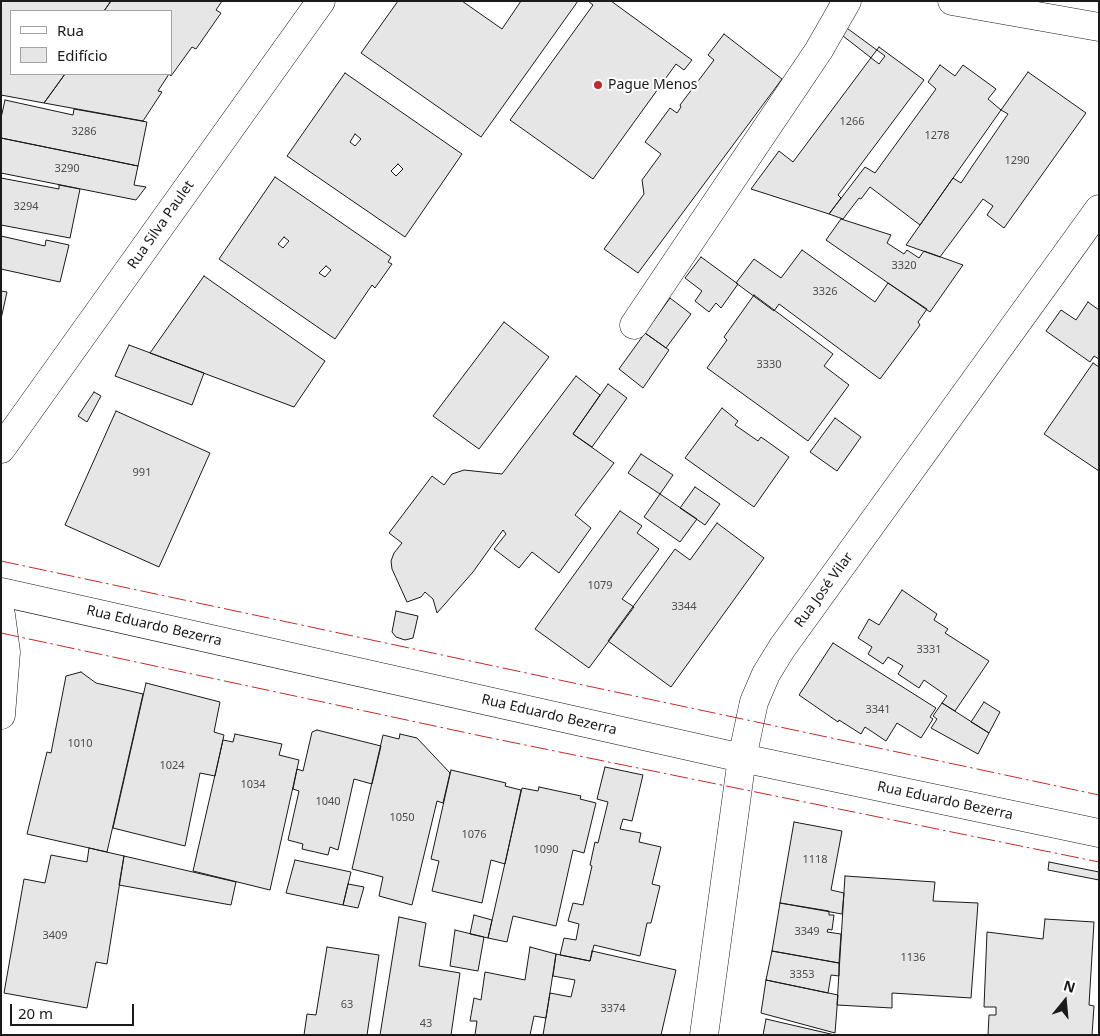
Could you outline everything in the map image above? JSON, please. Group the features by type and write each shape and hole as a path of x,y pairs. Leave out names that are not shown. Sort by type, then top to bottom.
{"street":[{"name":"Rua Silva Paulet","path":"1,449 320,1"},
{"path":"634,325 819,50 847,1"},
{"path":"952,1 1099,27"},
{"name":"Rua José Vilar","path":"704,1035 742,758 754,702 766,674 782,648 1099,209"},
{"name":"Rua Eduardo Bezerra","path":"1,592 742,758 1099,833"},
{"path":"1,615 6,652 1,715"}],"building":[{"path":"1,1 111,1 105,10 10,10 10,75 64,75 44,103 1,95"},
{"path":"111,1 222,1 216,10 221,13 196,49 192,47 172,75 172,10 105,10"},
{"path":"398,1 462,1 502,29 521,1 578,1 481,137 361,53"},
{"name":"Pague Menos","path":"588,1 611,1 692,60 684,70 676,64 593,179 510,120 593,5"},
{"path":"840,23 885,56 879,64 834,29"},
{"path":"724,34 782,79 638,273 604,249 644,194 642,180 661,154 645,142 670,108 677,113 681,107 680,105 714,60 708,55"},
{"path":"879,47 924,80 838,195 841,198 829,214 751,189 779,151 793,162"},
{"path":"940,65 955,76 963,65 996,89 988,99 1001,110 920,225 870,187 843,219 829,214 865,167 875,173 936,89 928,82"},
{"path":"1028,72 1086,113 1004,228 987,215 993,206 983,199 940,257 906,245 953,178 961,183 1008,114 1001,110"},
{"path":"345,73 462,154 405,237 287,156","holes":["355,134 361,139 355,146 350,142","398,164 403,169 396,176 391,171"]},
{"path":"64,75 168,75 158,91 162,92 143,121 44,103"},
{"path":"5,100 73,115 74,109 147,122 138,166 1,138 1,118"},
{"path":"1,138 138,166 134,185 146,187 136,200 1,173"},
{"path":"275,177 391,257 388,262 392,264 375,288 372,285 335,339 219,259","holes":["284,237 289,241 283,248 278,244","326,266 331,270 325,277 319,273"]},
{"path":"1,178 59,189 59,185 80,189 70,238 1,225"},
{"path":"841,219 891,235 887,243 904,254 907,250 919,258 924,251 963,265 930,312 826,240"},
{"path":"1,236 45,246 46,240 69,245 60,282 1,269"},
{"path":"802,250 875,302 888,283 927,309 918,322 920,325 880,379 779,304 774,311 736,283 754,259 781,278"},
{"path":"701,257 738,284 721,308 716,303 709,312 695,301 702,291 685,278"},
{"path":"204,276 325,361 294,407 150,353"},
{"path":"1,291 7,292 1,319"},
{"path":"754,295 833,354 824,366 849,385 808,441 707,368 727,340 724,337"},
{"path":"670,298 691,314 666,348 645,333"},
{"path":"1088,302 1099,310 1099,359 1094,356 1090,362 1046,331 1061,310 1076,320"},
{"path":"504,322 549,357 479,449 433,416"},
{"path":"645,333 669,350 643,388 619,369"},
{"path":"129,345 204,373 192,405 115,376"},
{"path":"1093,363 1099,367 1099,471 1044,434"},
{"path":"576,376 600,395 573,434 614,463 575,515 591,528 559,573 532,552 519,568 494,549 506,534 503,530 473,572 437,613 433,599 425,592 421,597 407,602 392,569 391,561 394,553 402,543 389,533 432,476 444,485 452,474 464,470 502,474"},
{"path":"608,384 627,398 592,447 573,434"},
{"path":"94,392 101,396 87,422 78,416"},
{"path":"722,408 738,421 735,425 758,441 761,437 789,457 754,507 685,458"},
{"path":"116,411 210,453 159,567 65,525"},
{"path":"835,418 861,437 837,471 810,452"},
{"path":"641,454 673,475 660,494 628,473"},
{"path":"695,487 720,504 705,525 680,508"},
{"path":"660,494 697,519 680,542 644,517"},
{"path":"620,511 642,526 637,533 659,549 622,599 634,607 589,668 535,629"},
{"path":"717,523 764,558 671,687 608,641 675,549 690,560"},
{"path":"902,590 937,614 934,620 948,629 945,633 989,661 955,711 942,703 947,696 924,680 919,688 898,674 903,666 888,657 883,664 868,654 872,647 858,638 869,619 879,625"},
{"path":"396,611 418,616 413,638 405,640 396,637 392,632"},
{"path":"833,643 936,708 930,717 933,719 921,738 897,723 886,741 865,727 861,734 839,720 838,722 799,695"},
{"path":"81,672 96,683 143,694 107,852 27,834 47,752 51,753 66,676"},
{"path":"146,683 220,702 214,732 224,735 215,776 200,773 185,846 113,828"},
{"path":"984,702 1000,712 989,733 971,722"},
{"path":"942,703 989,733 978,754 931,728 937,719 933,716"},
{"path":"317,730 381,746 372,784 354,779 338,850 330,847 328,855 302,849 303,844 288,840 299,791 293,789 297,769 303,771 312,732"},
{"path":"235,734 282,744 279,755 299,760 270,890 193,871 223,740 233,742"},
{"path":"400,734 417,738 450,773 443,803 437,801 412,905 379,896 383,877 352,869 383,735 399,739"},
{"path":"605,767 643,775 632,821 623,819 620,829 641,833 639,842 661,847 652,884 660,886 651,923 647,923 640,956 594,945 590,961 560,955 564,938 576,940 579,924 568,921 573,903 583,905 592,866 590,865 595,842 598,843 608,802 597,799"},
{"path":"451,770 506,783 505,786 521,790 505,864 491,860 482,903 432,891 439,861 431,859"},
{"path":"539,787 581,796 580,799 596,803 584,853 573,850 556,926 513,916 507,942 488,938 522,788 538,791"},
{"path":"794,822 842,831 831,890 844,893 842,914 780,903"},
{"path":"89,848 124,856 107,964 96,962 87,1008 4,993 24,879 45,883 51,855 87,862"},
{"path":"124,856 236,882 231,905 119,885"},
{"path":"295,860 351,872 343,905 286,893"},
{"path":"1049,862 1099,872 1099,880 1048,870"},
{"path":"845,876 935,882 933,901 978,903 971,998 892,993 892,1008 837,1005"},
{"path":"348,884 364,887 358,908 343,905"},
{"path":"780,903 829,911 829,915 834,915 832,930 828,929 827,932 841,934 839,963 772,951"},
{"path":"474,915 492,920 488,938 470,934"},
{"path":"399,917 426,923 419,966 460,973 451,1035 380,1035"},
{"path":"1045,919 1094,922 1089,1005 1094,1006 1092,1035 988,1035 989,1015 996,1015 996,1007 984,1007 987,932 1043,939"},
{"path":"455,930 484,937 478,971 450,966"},
{"path":"327,947 379,955 367,1035 304,1035 307,1014 316,1015"},
{"path":"530,947 556,954 546,1018 534,1016 530,1035 475,1035 477,1021 470,1021 474,998 481,1000 485,972 525,980"},
{"path":"592,951 676,970 661,1035 543,1035 550,993 571,997 575,980 553,976 556,954 590,961"},
{"path":"772,951 839,963 839,976 831,975 828,993 766,980"},
{"path":"766,980 838,995 835,1033 761,1013"},
{"path":"766,1019 835,1035 763,1035"}],"power":[{"path":"1,561 1099,795"},
{"path":"1,633 486,737 1099,862"}],"place":[{"name":"Pague Menos","path":"598,85"}]}
